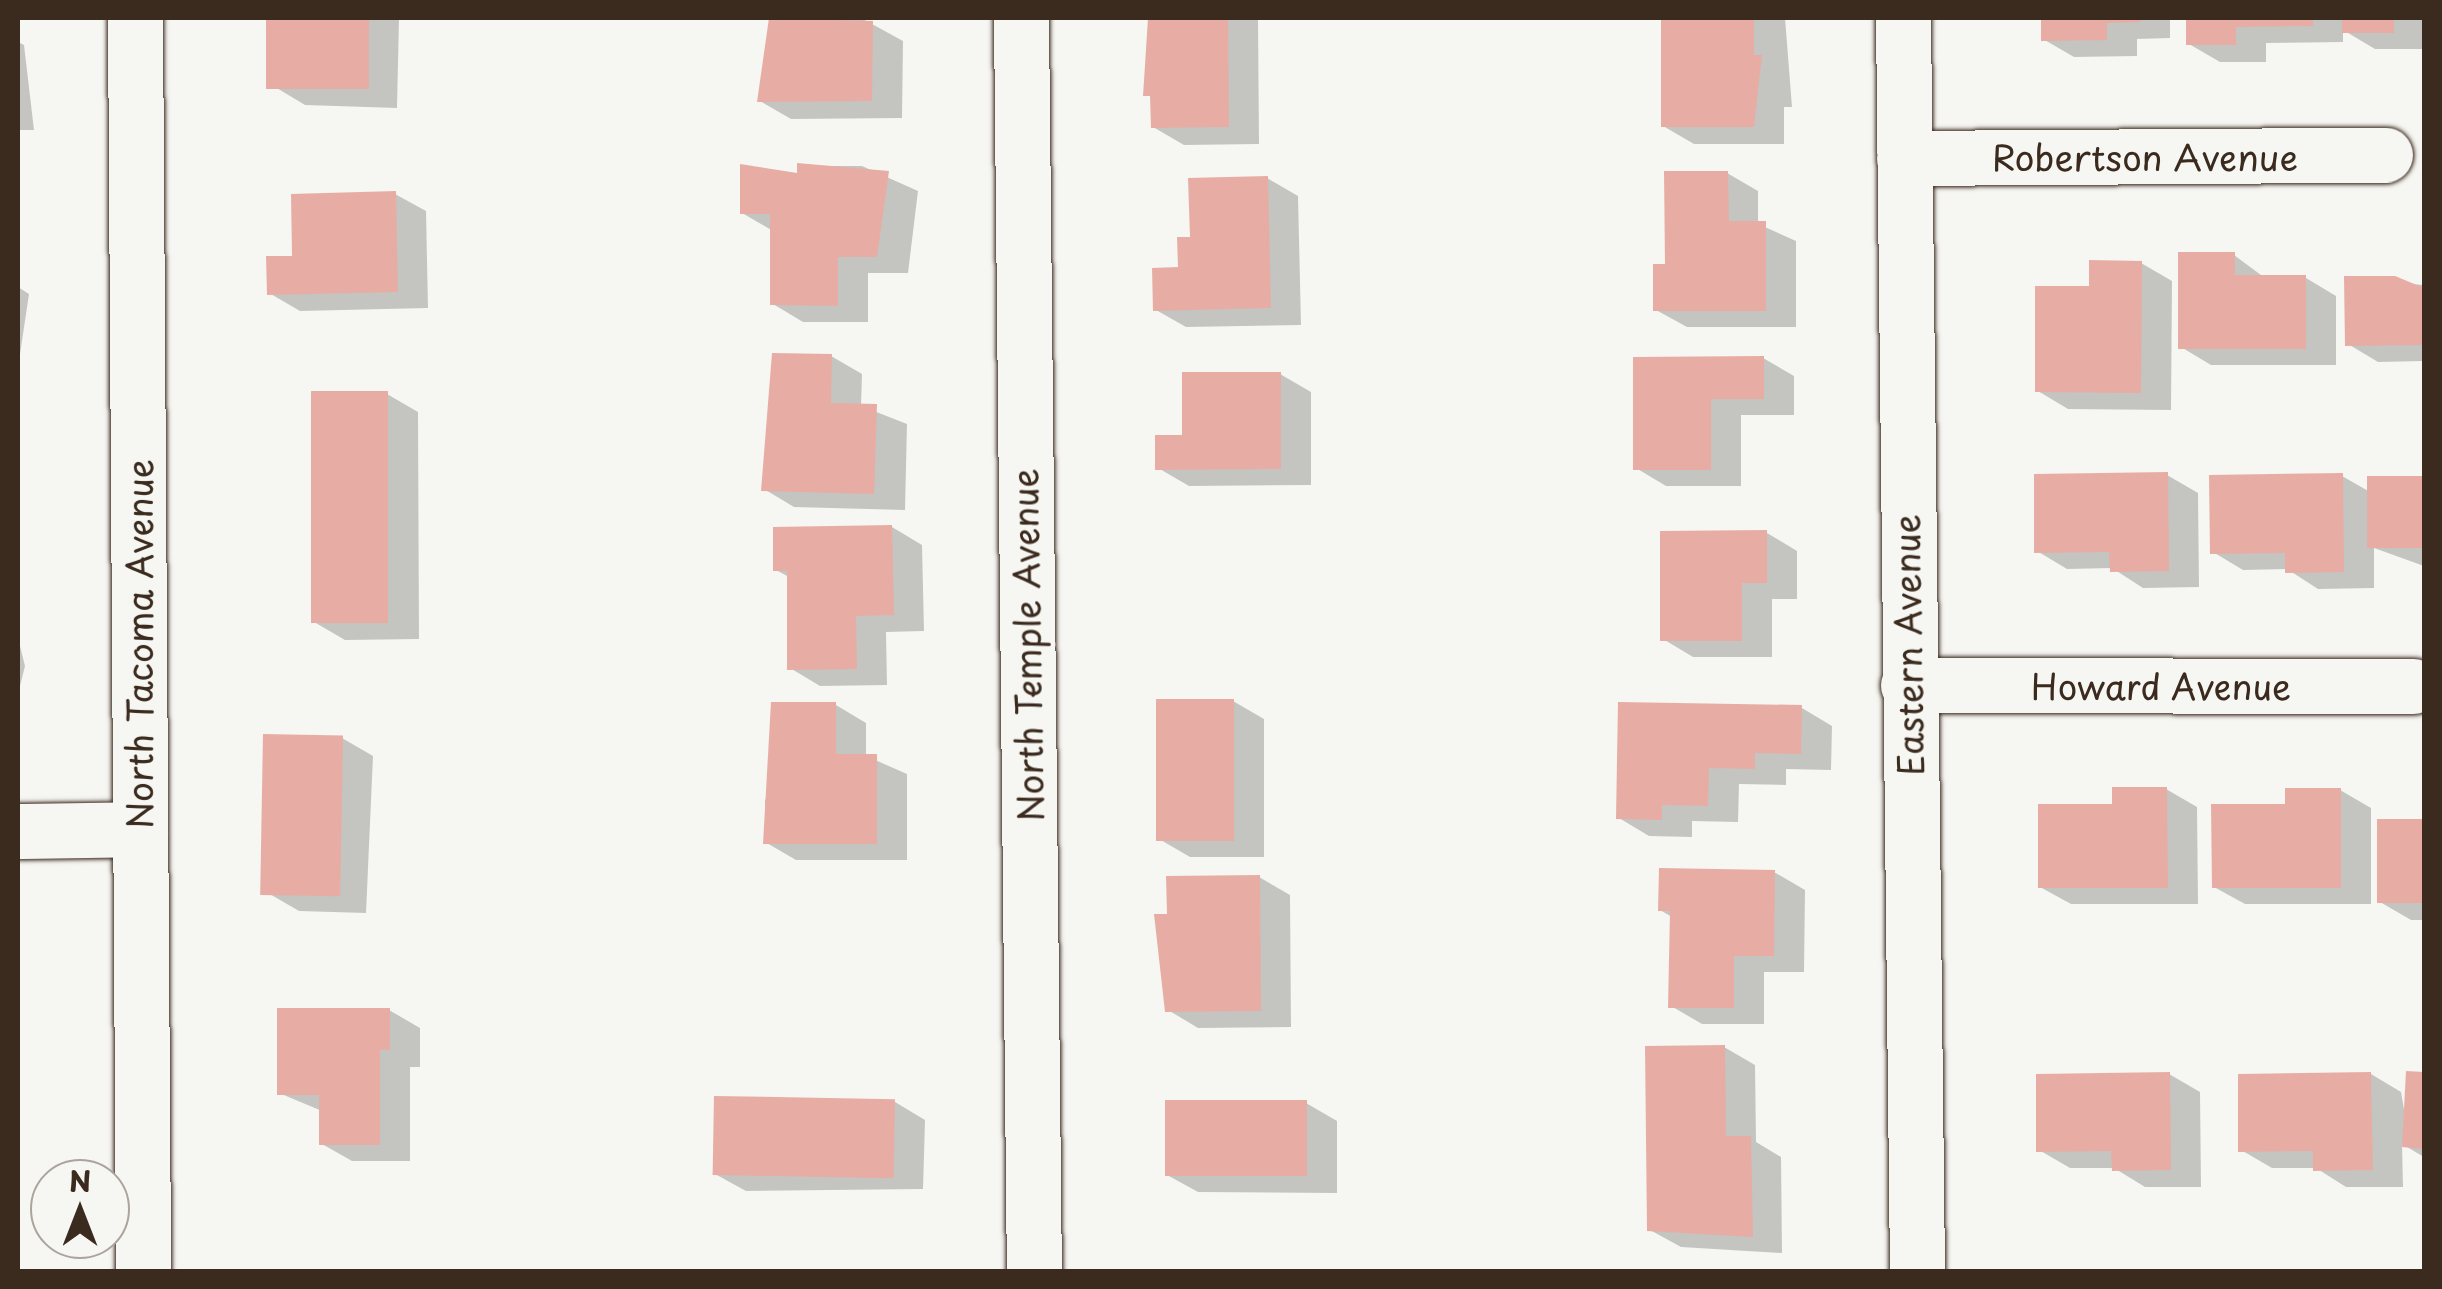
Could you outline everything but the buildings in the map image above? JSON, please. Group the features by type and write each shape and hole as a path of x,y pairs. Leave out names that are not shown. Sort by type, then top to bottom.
{"street":[{"name":"North Tacoma Avenue","path":"135,18 143,1272"},
{"name":"North Temple Avenue","path":"1020,18 1034,1272"},
{"name":"Eastern Avenue","path":"1903,18 1918,1272"},
{"name":"Robertson Avenue","path":"1904,158 2385,154"},
{"name":"Howard Avenue","path":"1908,685 2413,686"},
{"path":"18,831 140,829"}]}
